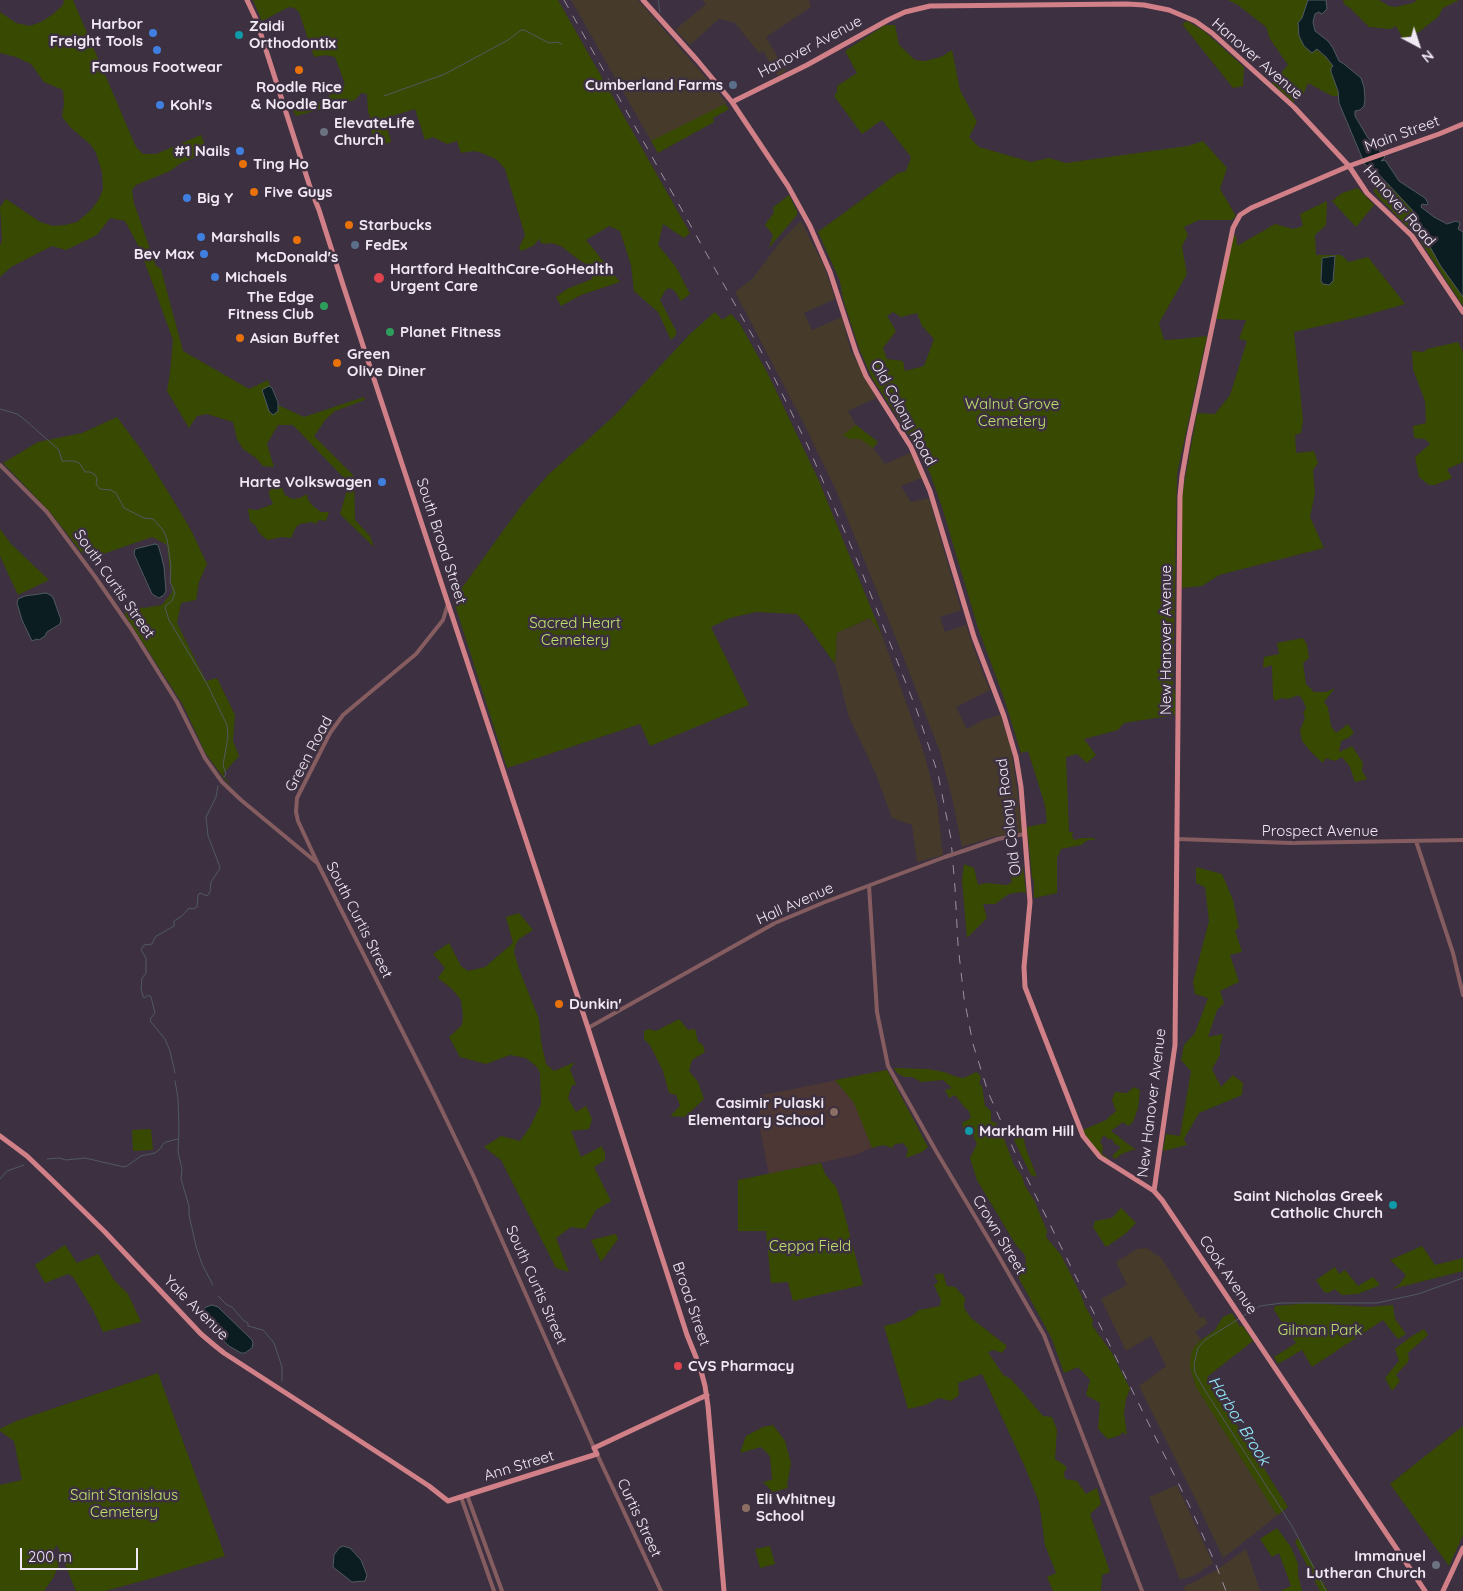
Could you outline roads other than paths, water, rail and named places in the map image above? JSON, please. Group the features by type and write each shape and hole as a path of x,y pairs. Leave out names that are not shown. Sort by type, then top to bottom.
{"main road":[{"name":"South Broad Street","path":"247,0 256,19 608,1092"},
{"name":"Old Colony Road","path":"642,0 697,60 732,102 779,172 810,226 830,272 861,365 873,388 911,447 930,491 976,642 1012,741 1019,774 1030,902 1024,978"},
{"name":"Hanover Avenue","path":"732,102 807,65 888,20 905,12 925,7 1144,5 1169,10 1195,22 1212,33 1294,107 1349,166"},
{"name":"Main Street","path":"1349,166 1463,124"},
{"name":"Hanover Road","path":"1349,166 1367,193 1419,245 1463,312"},
{"name":"New Hanover Avenue","path":"1154,1191 1174,1053 1179,515 1182,476 1189,436 1231,236 1236,221 1240,215 1251,208 1349,166"},
{"name":"Cook Avenue","path":"1024,978 1028,994 1079,1128 1087,1143 1108,1164 1154,1191 1162,1200 1425,1591"},
{"name":"Broad Street","path":"608,1092 687,1335 700,1367 707,1395 724,1591"},
{"name":"Yale Avenue","path":"0,1136 26,1156 53,1181 117,1244 214,1346 394,1463 448,1501"},
{"name":"Ann Street","path":"448,1501 596,1451 707,1395"},
{"path":"1443,1591 1463,1548"}],"street":[{"name":"South Curtis Street","path":"0,465 47,512 96,578 132,630 177,702 205,758 222,782 318,864 473,1175 596,1451"},
{"name":"Green Road","path":"318,864 298,821 296,812 297,798 330,733 343,715 416,654 443,620 448,604"},
{"name":"Hall Avenue","path":"588,1028 775,923 944,857 998,839 1025,834"},
{"name":"Prospect Avenue","path":"1176,839 1291,843 1463,840"},
{"path":"1416,842 1453,953 1463,995"},
{"name":"Crown Street","path":"869,886 877,1012 888,1066 1044,1335 1142,1591"},
{"name":"Curtis Street","path":"596,1451 661,1591"},
{"path":"467,1495 502,1591"},
{"path":"461,1497 494,1591"},
{"path":"480,1552 487,1550"}],"waterway":[{"path":"658,0 660,12"},
{"path":"384,96 445,74 508,40 521,30 549,43 557,42 562,44"},
{"path":"0,409 17,414 24,419 59,450 62,461 75,461 80,464 85,472 94,474 97,478 96,484 100,489 111,490 116,493 124,508 144,518 153,519 163,530 167,539 171,566 170,582 175,593 172,601 165,606 166,611 169,620 206,682 227,725 228,737 223,765 226,774 224,777"},
{"path":"175,1073 165,1039 150,1019 155,1013 151,997 149,995 144,998 141,989 142,978 146,973 146,958 141,950 144,945 152,944 155,937 174,926 174,921 189,908 197,907 198,895 200,893 207,896 210,892 211,882 220,867 208,836 206,817 216,797 218,786"},
{"path":"175,1081 178,1098 178,1152 182,1169 181,1179 189,1206 189,1215 196,1246 202,1264 213,1285"},
{"path":"47,1159 85,1158 124,1167 141,1156 155,1153 166,1142 178,1139"},
{"path":"0,1179 7,1171 24,1165"},
{"name":"Harbor Brook","path":"1243,1316 1260,1306 1282,1303 1377,1303 1418,1294 1463,1278"},
{"path":"218,1296 227,1305 232,1307 248,1323 248,1326 263,1330 274,1343 282,1367 282,1381"},
{"name":"Harbor Brook","path":"1240,1318 1205,1340 1198,1348 1194,1364 1195,1373 1292,1526 1326,1591"}],"railway":[{"path":"564,0 760,349 807,444 857,560 917,711 938,774 951,839 958,945 964,998 973,1044 988,1092 1020,1164 1192,1511 1226,1591"}],"place":[{"name":"Harbor Freight Tools","path":"153,33"},
{"name":"Zaidi Orthodontix","path":"239,35"},
{"name":"Famous Footwear","path":"157,50"},
{"name":"Roodle Rice & Noodle Bar","path":"299,70"},
{"name":"Cumberland Farms","path":"733,85"},
{"name":"Kohl's","path":"160,105"},
{"name":"ElevateLife Church","path":"324,132"},
{"name":"#1 Nails","path":"240,151"},
{"name":"Ting Ho","path":"243,164"},
{"name":"Five Guys","path":"254,192"},
{"name":"Big Y","path":"187,198"},
{"name":"Starbucks","path":"349,225"},
{"name":"Marshalls","path":"201,237"},
{"name":"McDonald's","path":"297,240"},
{"name":"FedEx","path":"355,245"},
{"name":"Bev Max","path":"204,254"},
{"name":"Michaels","path":"215,277"},
{"name":"Hartford HealthCare-GoHealth Urgent Care","path":"379,278"},
{"name":"The Edge Fitness Club","path":"324,306"},
{"name":"Planet Fitness","path":"390,332"},
{"name":"Asian Buffet","path":"240,338"},
{"name":"Green Olive Diner","path":"337,363"},
{"name":"Harte Volkswagen","path":"382,482"},
{"name":"Dunkin'","path":"559,1004"},
{"name":"Casimir Pulaski Elementary School","path":"834,1112"},
{"name":"Markham Hill","path":"969,1131"},
{"name":"Saint Nicholas Greek Catholic Church","path":"1393,1205"},
{"name":"CVS Pharmacy","path":"678,1366"},
{"name":"Eli Whitney School","path":"746,1508"},
{"name":"Immanuel Lutheran Church","path":"1436,1565"}],"park label":[{"name":"Walnut Grove Cemetery","path":"1012,412"},
{"name":"Sacred Heart Cemetery","path":"575,632"},
{"name":"Ceppa Field","path":"810,1246"},
{"name":"Gilman Park","path":"1320,1330"},
{"name":"Saint Stanislaus Cemetery","path":"124,1504"}]}
